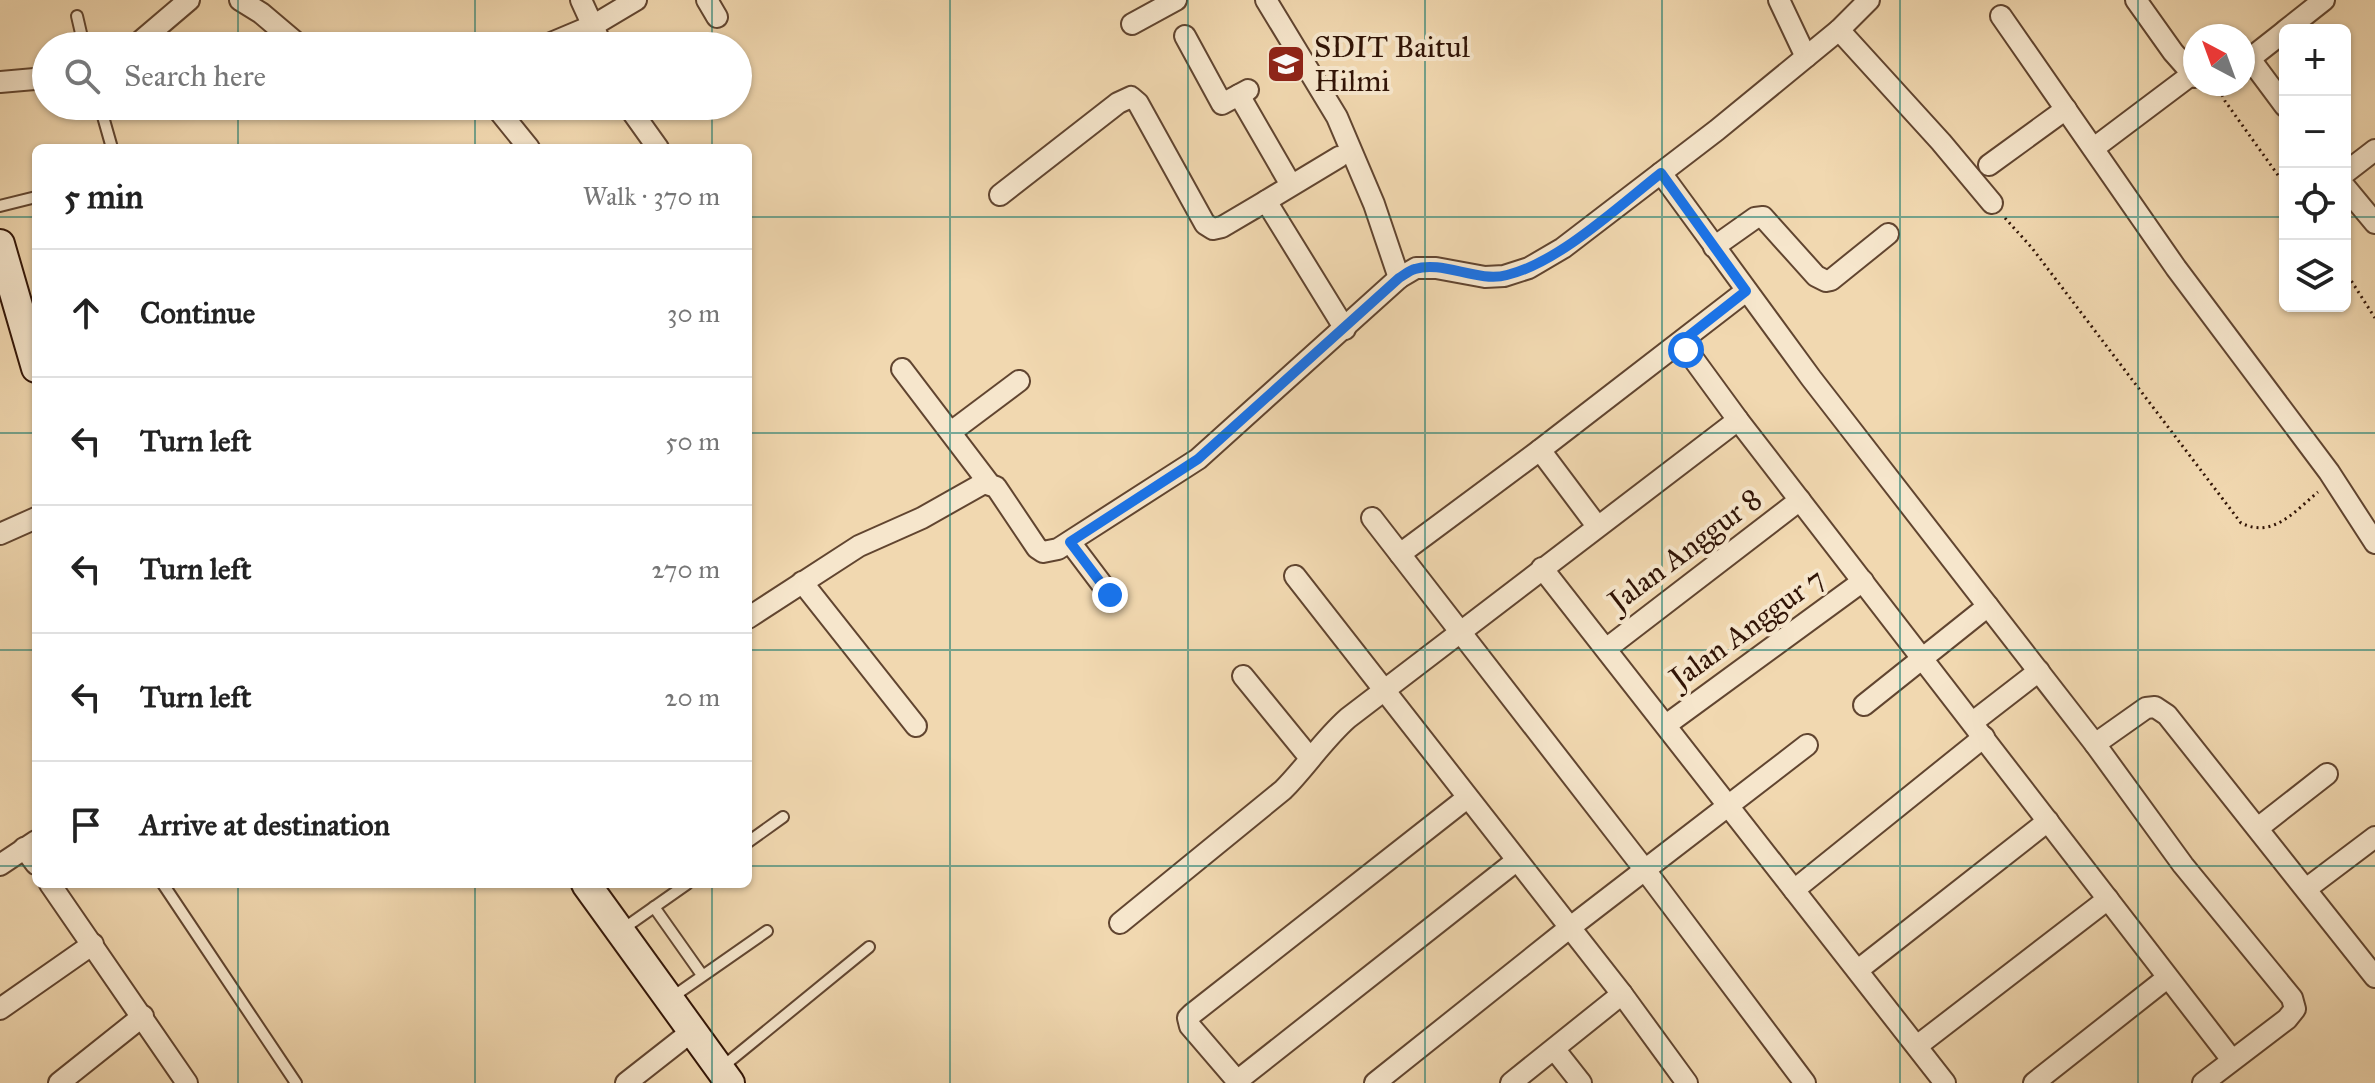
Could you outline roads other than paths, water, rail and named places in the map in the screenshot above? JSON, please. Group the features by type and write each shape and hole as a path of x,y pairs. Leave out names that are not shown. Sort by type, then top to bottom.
{"main road":[{"path":"0,248 32,355"},
{"path":"589,888 725,1076"}],"street":[{"path":"151,32 189,0"},
{"path":"240,0 284,32"},
{"path":"581,0 597,32"},
{"path":"578,32 636,0"},
{"path":"1132,24 1176,0"},
{"path":"1266,0 1337,117 1374,204 1399,278"},
{"path":"1779,0 1806,57"},
{"path":"902,369 988,482 996,487 1037,548 1050,552 1198,459 1399,278 1416,268 1436,268 1485,277 1504,276 1529,268 1563,248 1806,57 1869,0"},
{"path":"2136,0 2183,63"},
{"path":"2294,24 2324,0"},
{"path":"2001,16 2176,268 2333,479 2375,543"},
{"path":"1839,30 1992,203"},
{"path":"1185,36 1222,104 1244,92 1291,185"},
{"path":"2255,55 2279,36"},
{"path":"2255,70 2279,99"},
{"path":"0,82 32,79"},
{"path":"2094,148 2183,83"},
{"path":"1000,195 1118,103 1131,97 1138,103 1205,224 1213,229 1222,227 1339,157"},
{"path":"1989,165 2066,109"},
{"path":"506,120 526,144"},
{"path":"638,120 655,144"},
{"path":"2351,168 2375,150"},
{"path":"1661,173 1746,291 2095,744 2183,865 2292,998 2295,1009 2287,1019 2203,1083"},
{"path":"2351,194 2375,223"},
{"path":"1266,201 1345,329"},
{"path":"1714,247 1755,218 1763,217 1816,276 1826,281 1888,234"},
{"path":"1400,554 1746,291"},
{"path":"1681,342 2232,1060"},
{"path":"951,432 1019,381"},
{"path":"1120,923 1283,790 1334,730 1738,420"},
{"path":"1540,450 1597,526"},
{"path":"752,615 859,546 922,518 988,482"},
{"name":"Jalan Anggur 8","path":"1606,649 1800,500"},
{"path":"1372,518 1645,870 1805,1083"},
{"path":"0,534 32,520"},
{"path":"1070,542 1110,595"},
{"path":"1542,568 1945,1083"},
{"path":"1295,576 1568,929 1622,994 1687,1083"},
{"name":"Jalan Anggur 7","path":"1666,725 1863,581"},
{"path":"802,582 916,726"},
{"path":"1864,705 1988,606"},
{"path":"1794,890 1978,730 2039,671"},
{"path":"1243,676 1310,758"},
{"path":"2095,744 2146,708 2155,707 2167,715 2371,965"},
{"path":"1375,1083 1807,745"},
{"path":"2258,828 2327,774"},
{"path":"1467,798 1188,1018 1190,1026 1238,1082 1516,861"},
{"path":"1858,970 2048,821"},
{"path":"2306,889 2375,837"},
{"path":"0,865 32,851"},
{"path":"53,888 187,1083"},
{"path":"1917,1046 2108,899"},
{"path":"0,1009 93,944"},
{"path":"2034,1083 2167,978"},
{"path":"1511,1083 1622,994"},
{"path":"59,1083 143,1016"},
{"path":"626,1083 691,1032"},
{"path":"1555,1050 1581,1083"}],"lane":[{"path":"77,16 81,32"},
{"path":"104,120 111,144"},
{"path":"0,206 32,198"},
{"path":"752,839 783,817"},
{"path":"166,888 296,1083"},
{"path":"620,931 681,888"},
{"path":"654,907 702,975"},
{"path":"668,1000 767,931"},
{"path":"725,1076 869,947"}],"place":[{"name":"SDIT Baitul Hilmi","path":"1286,64"}]}
